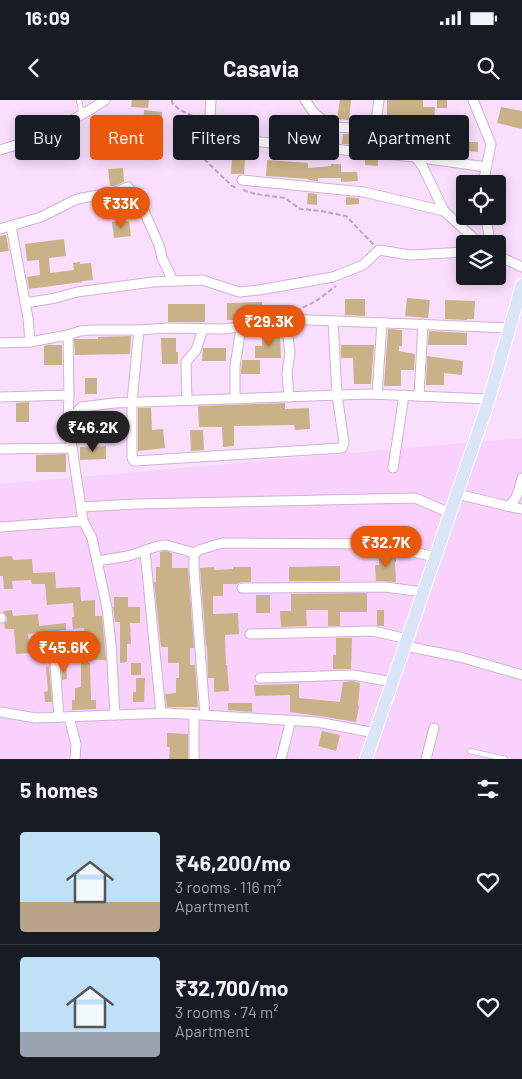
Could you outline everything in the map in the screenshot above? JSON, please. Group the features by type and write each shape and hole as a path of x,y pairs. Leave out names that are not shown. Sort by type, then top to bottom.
{"main road":[{"path":"366,759 489,399 522,285"}],"street":[{"path":"0,150 45,136 105,100"},
{"path":"212,100 209,130 212,137 349,150"},
{"path":"305,100 314,113 332,127 349,128"},
{"path":"377,115 379,100"},
{"path":"473,100 491,144 485,175"},
{"path":"417,160 423,167 444,211 470,235"},
{"path":"436,160 486,167"},
{"path":"242,180 364,192 444,211"},
{"path":"0,229 41,217 78,199 116,192 128,187 144,211 173,282"},
{"path":"12,226 30,342"},
{"path":"25,302 56,298 78,292 153,282 202,280 239,292 259,290 333,277 363,265 379,250 410,255 456,252"},
{"path":"506,260 522,267"},
{"path":"286,319 290,354 287,373 289,397"},
{"path":"0,343 30,342 80,331 241,328 286,319 510,328"},
{"path":"139,330 132,402 132,458 134,461 139,462 342,448 344,443 338,395 333,321"},
{"path":"377,394 382,323"},
{"path":"419,396 423,324"},
{"path":"235,399 235,366 241,328"},
{"path":"187,400 186,362 196,350 203,329"},
{"path":"68,334 68,421 80,507 83,521 92,538 107,608 115,715"},
{"path":"68,421 82,407 132,402 377,394 489,399"},
{"path":"0,397 69,395"},
{"path":"393,468 404,395"},
{"path":"0,449 72,448"},
{"path":"507,506 512,505 522,478"},
{"path":"457,494 522,509"},
{"path":"80,507 415,498 450,513"},
{"path":"0,527 83,521"},
{"path":"205,715 194,570 194,554 199,550 222,543 379,544 435,557"},
{"path":"97,561 128,556 166,545 195,553"},
{"path":"145,550 160,713"},
{"path":"242,588 385,587 423,592"},
{"path":"250,634 373,631 522,675"},
{"path":"55,665 59,717"},
{"path":"260,678 353,675 393,682"},
{"path":"0,712 36,718 160,713 194,714 317,722 376,733"},
{"path":"194,714 194,759"},
{"path":"69,717 76,744 75,759"},
{"path":"281,759 291,720"},
{"path":"426,759 434,728"}],"lane":[{"path":"79,100 82,115"},
{"path":"470,751 506,759"}],"path":[{"path":"286,319 297,310 316,301 337,285 333,277"}],"shaded area":[{"path":"522,438 522,759 0,759 0,484"}],"building":[{"path":"132,100 149,100 148,108 131,107"},
{"path":"340,100 351,100 349,120 339,119 338,115"},
{"path":"387,100 423,100 423,107 435,107 435,115 387,115"},
{"path":"437,100 447,100 447,108 437,108"},
{"path":"501,107 522,111 522,129 497,123"},
{"path":"144,110 162,112 162,115 144,115"},
{"path":"343,134 349,134 349,144 342,144"},
{"path":"469,142 478,142 478,152 469,151"},
{"path":"232,160 245,160 244,174 231,174"},
{"path":"267,160 308,163 308,168 341,164 341,172 357,172 358,181 341,182 341,178 318,178 318,181 266,176"},
{"path":"365,160 378,160 378,166 365,165"},
{"path":"123,168 124,182 110,186 108,169"},
{"path":"308,193 317,194 317,205 307,204"},
{"path":"346,197 359,198 359,204 346,205"},
{"path":"129,221 131,236 114,238 112,222"},
{"path":"6,235 9,251 0,252 0,236"},
{"path":"64,239 66,256 49,258 50,273 74,270 73,263 91,263 93,280 29,289 27,277 40,275 39,260 27,261 25,244"},
{"path":"407,298 430,300 428,318 405,316"},
{"path":"345,299 365,299 365,316 345,315"},
{"path":"445,300 475,301 474,319 445,319"},
{"path":"262,302 262,315 240,315 240,320 227,320 227,303"},
{"path":"168,304 205,304 205,322 168,322"},
{"path":"388,329 402,330 402,346 399,346 399,351 415,354 414,370 401,370 401,386 384,386"},
{"path":"429,331 467,333 467,345 428,345"},
{"path":"262,333 280,333 281,358 255,358 255,346 262,346"},
{"path":"131,336 130,354 75,355 74,339"},
{"path":"161,338 176,338 178,364 162,364"},
{"path":"62,345 62,365 44,365 44,346"},
{"path":"341,345 374,345 371,384 354,384 353,358 341,358"},
{"path":"203,348 226,348 226,361 202,361"},
{"path":"427,356 463,361 462,375 444,373 444,385 426,385"},
{"path":"242,360 260,360 260,374 241,374"},
{"path":"85,378 97,378 97,394 85,394"},
{"path":"29,402 29,422 16,422 16,403"},
{"path":"285,403 285,409 309,408 310,429 295,430 294,425 234,426 234,446 223,447 222,427 199,427 198,406"},
{"path":"138,408 151,408 152,430 163,429 165,448 138,451"},
{"path":"190,430 203,430 204,450 191,451"},
{"path":"106,446 106,459 80,460 80,447"},
{"path":"66,454 66,472 36,472 36,455"},
{"path":"379,551 396,554 396,582 376,581 375,565 379,565"},
{"path":"160,552 172,553 172,568 188,568 194,648 190,648 190,665 195,665 198,707 167,707 165,694 176,693 179,663 168,663 168,647 161,647 154,582 156,582 156,567 160,567"},
{"path":"12,556 13,560 32,559 33,573 55,572 56,588 80,587 81,601 95,600 95,616 102,616 106,660 91,660 91,641 85,642 84,628 73,629 73,603 47,605 45,584 32,584 31,580 12,581 13,589 4,589 3,576 0,576 0,557"},
{"path":"340,566 340,581 289,581 289,567"},
{"path":"214,567 214,570 251,567 251,582 223,584 223,596 213,596 213,614 238,613 239,634 225,635 229,691 214,692 214,678 208,678 200,568"},
{"path":"367,593 367,612 340,612 340,626 328,626 328,610 306,610 307,626 281,627 280,611 291,611 291,594"},
{"path":"256,595 270,595 270,613 256,613"},
{"path":"114,597 128,597 128,607 140,607 140,623 130,623 131,644 127,644 127,662 120,663 120,622 115,622"},
{"path":"12,610 13,616 38,614 39,626 66,623 66,630 28,634 30,653 16,654 14,629 5,629 4,623 7,621 7,618 3,611"},
{"path":"377,610 384,610 384,626 377,626"},
{"path":"336,638 352,638 351,669 333,669 333,655 336,655"},
{"path":"81,663 90,663 91,700 96,700 96,709 72,710 72,700 75,700 75,688 81,687"},
{"path":"131,663 141,663 141,675 131,675"},
{"path":"49,666 52,702 45,702 44,692 48,691 46,667"},
{"path":"66,666 67,679 62,680 61,667"},
{"path":"136,678 145,678 144,702 133,702 133,692 136,692"},
{"path":"353,681 360,683 356,722 290,712 290,695 255,696 254,685 299,684 299,698 340,702 343,682"},
{"path":"228,703 252,703 252,712 228,710"},
{"path":"322,731 340,735 336,751 318,746"},
{"path":"167,733 188,734 188,759 169,759 170,747 167,747"}]}
